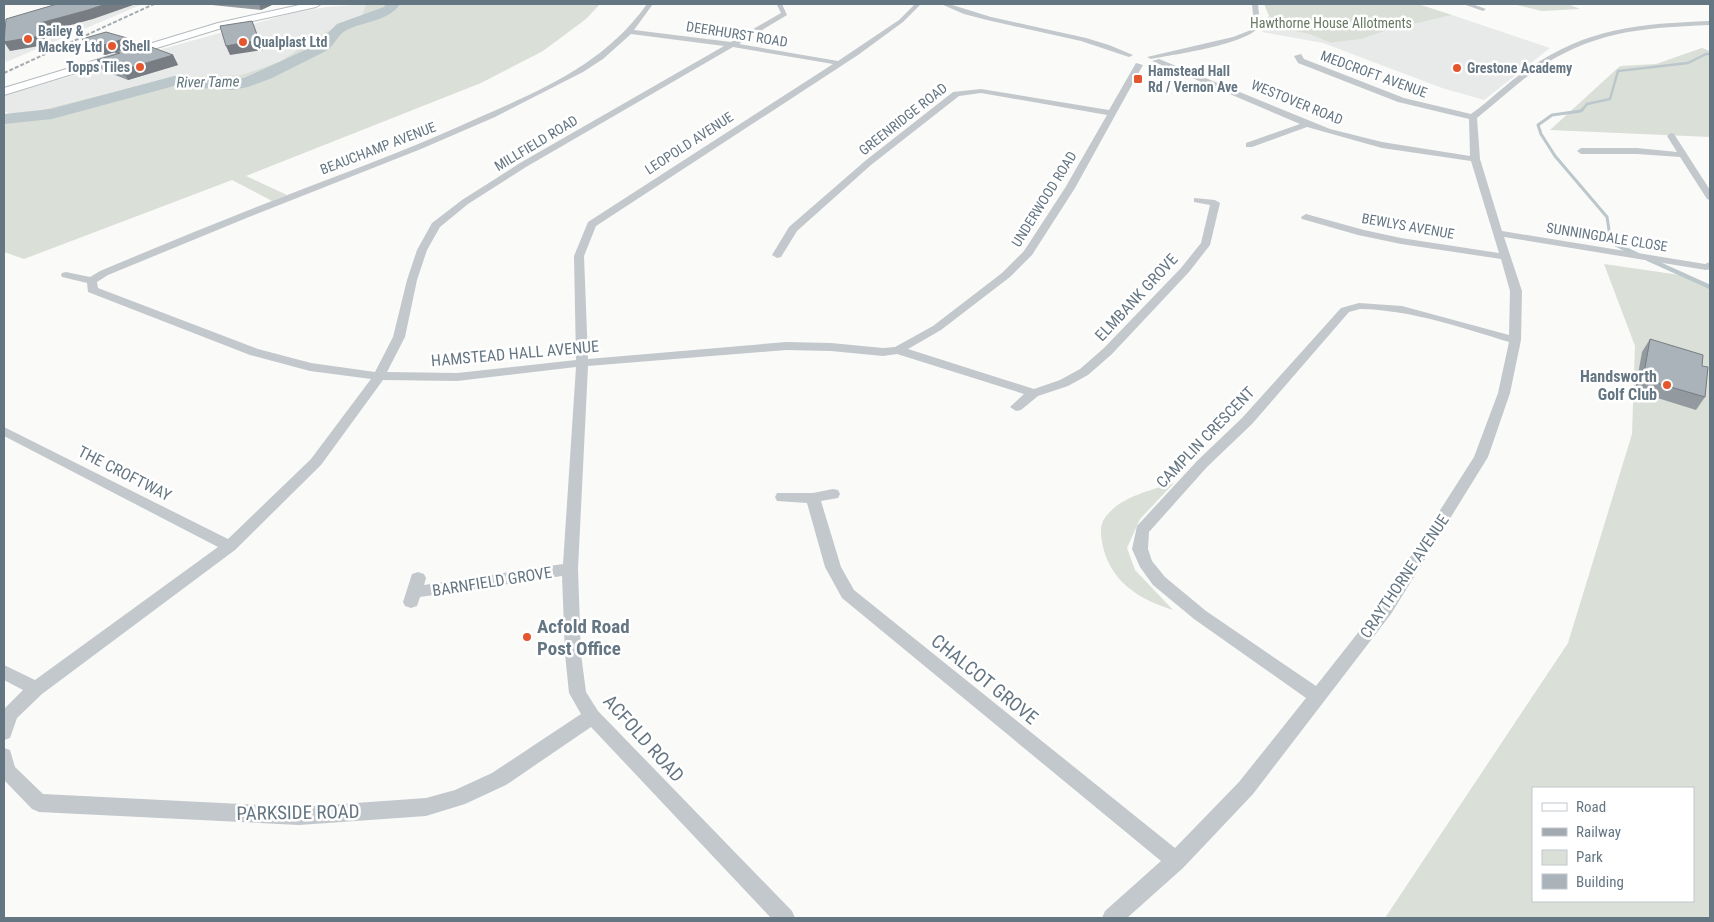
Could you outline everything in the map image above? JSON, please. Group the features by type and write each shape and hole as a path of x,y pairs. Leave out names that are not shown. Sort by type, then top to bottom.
{"main road":[{"path":"4,92 222,25 316,4"}],"street":[{"name":"BEAUCHAMP AVENUE","path":"92,281 104,272 273,203 446,136 540,94 605,53 630,32 650,4"},
{"name":"LEOPOLD AVENUE","path":"582,363 579,256 592,224 882,35 901,21 918,4 926,4"},
{"path":"944,4 973,15 1104,44 1137,61 1154,63 1154,59"},
{"path":"1137,61 1154,59 1235,39 1246,34 1257,26 1255,4"},
{"path":"1466,4 1480,10 1492,4"},
{"name":"MILLFIELD ROAD","path":"379,376 399,337 412,280 422,250 436,225 465,202 523,165 785,14 780,5"},
{"path":"1473,117 1537,66 1579,41 1627,28 1708,24"},
{"name":"DEERHURST ROAD","path":"630,32 735,44 839,63"},
{"name":"MEDCROFT AVENUE","path":"1298,56 1302,61 1401,100 1473,117"},
{"name":"WESTOVER ROAD","path":"1154,59 1171,68 1222,87 1307,124 1382,145 1475,159"},
{"name":"WESTOVER ROAD","path":"1137,61 1171,68"},
{"name":"UNDERWOOD ROAD","path":"898,350 937,328 1006,275 1028,253 1070,188 1137,61"},
{"name":"GREENRIDGE ROAD","path":"777,255 793,229 868,163 956,94 981,91 1111,113"},
{"name":"CRAYTHORNE AVENUE","path":"1112,918 1176,861 1246,788 1385,610 1481,457 1504,393 1515,340 1516,291 1475,159 1473,117"},
{"path":"1249,145 1307,124"},
{"path":"1670,136 1710,197"},
{"path":"1580,151 1637,151 1684,155"},
{"name":"ELMBANK GROVE","path":"1016,407 1034,393 1064,383 1084,372 1108,351 1185,270 1206,243 1213,219 1215,203 1198,200"},
{"name":"BEWLYS AVENUE","path":"1316,210 1303,219 1401,241 1506,256"},
{"name":"SUNNINGDALE CLOSE","path":"1498,233 1672,262 1706,267 1710,265"},
{"path":"66,275 92,281"},
{"name":"HAMSTEAD HALL AVENUE","path":"92,281 92,290 254,352 310,367 379,376 457,377 582,363 786,346 831,347 883,352 898,350"},
{"name":"CAMPLIN CRESCENT","path":"1318,697 1200,615 1159,581 1145,563 1140,549 1142,530 1202,464 1247,421 1345,310 1353,305 1394,307 1515,340"},
{"path":"898,350 1034,393"},
{"name":"ACFOLD ROAD","path":"582,363 570,569 573,654 578,693 592,716 785,918"},
{"path":"4,732 10,714 36,689 230,546 316,462 379,376"},
{"name":"THE CROFTWAY","path":"4,430 230,546"},
{"path":"782,497 813,498 833,494"},
{"name":"CHALCOT GROVE","path":"813,498 833,567 848,594 1176,861"},
{"name":"BARNFIELD GROVE","path":"415,591 570,569"},
{"path":"4,672 36,689"},
{"name":"PARKSIDE ROAD","path":"4,756 6,771 39,803 299,816 426,807 458,798 499,778 592,716"}],"shaded area":[{"path":"75,4 143,4 6,62 4,44 8,22"},
{"path":"366,4 362,15 317,36 281,61 241,75 172,77 14,116 4,111 4,96 162,49 289,14 326,7"},
{"name":"Grestone Academy","path":"1452,15 1550,48 1484,100 1442,88 1323,43 1262,32 1264,25 1309,34 1331,43 1361,39 1388,30"}],"green space":[{"path":"366,4 600,4 586,19 543,51 481,83 246,176 287,195 272,201 232,180 24,259 4,252 4,119 172,77 241,75 281,61 317,36 362,15"},
{"name":"Hawthorne House Allotments","path":"1264,4 1418,4 1452,15 1388,30 1361,39 1331,43 1309,34 1264,25 1269,16"},
{"path":"1513,4 1568,4 1580,9 1542,11"},
{"path":"1702,48 1710,51 1710,137 1550,130 1620,66 1656,64"},
{"name":"Handsworth Golf Club","path":"1604,264 1680,275 1710,289 1710,918 1385,918 1568,643 1632,434 1635,346"},
{"path":"1174,483 1140,519 1127,548 1135,570 1173,610 1160,606 1137,594 1118,578 1106,556 1101,531 1105,517 1114,508 1138,494"}],"building":[{"path":"57,4 106,4 40,23 40,36 4,42 6,19"},
{"path":"252,21 259,40 226,46 220,26"},
{"path":"106,32 127,38 100,46 82,39"},
{"path":"143,44 173,55 123,70 97,60 120,53 115,52"},
{"path":"1650,339 1703,355 1702,366 1708,367 1705,397 1643,379"}],"waterway":[{"name":"River Tame","path":"4,119 52,114 174,81 232,85 248,82 321,48 328,43 337,30 389,10 393,4"},
{"path":"1582,110 1587,104 1610,99 1618,71 1688,63 1706,54 1710,54"},
{"path":"1582,110 1552,115 1538,125 1541,134 1555,156 1607,217 1611,243 1624,249"},
{"path":"1621,247 1638,255"},
{"path":"1648,259 1710,287"}],"railway":[{"path":"4,73 154,4"}],"place":[{"name":"Bailey & Mackey Ltd","path":"28,39"},
{"name":"Qualplast Ltd","path":"243,42"},
{"name":"Shell","path":"112,46"},
{"name":"Topps Tiles","path":"140,67"},
{"name":"Grestone Academy","path":"1457,68"},
{"name":"Hamstead Hall Rd / Vernon Ave","path":"1138,79"},
{"name":"Handsworth Golf Club","path":"1667,385"},
{"name":"Acfold Road Post Office","path":"527,637"}]}
